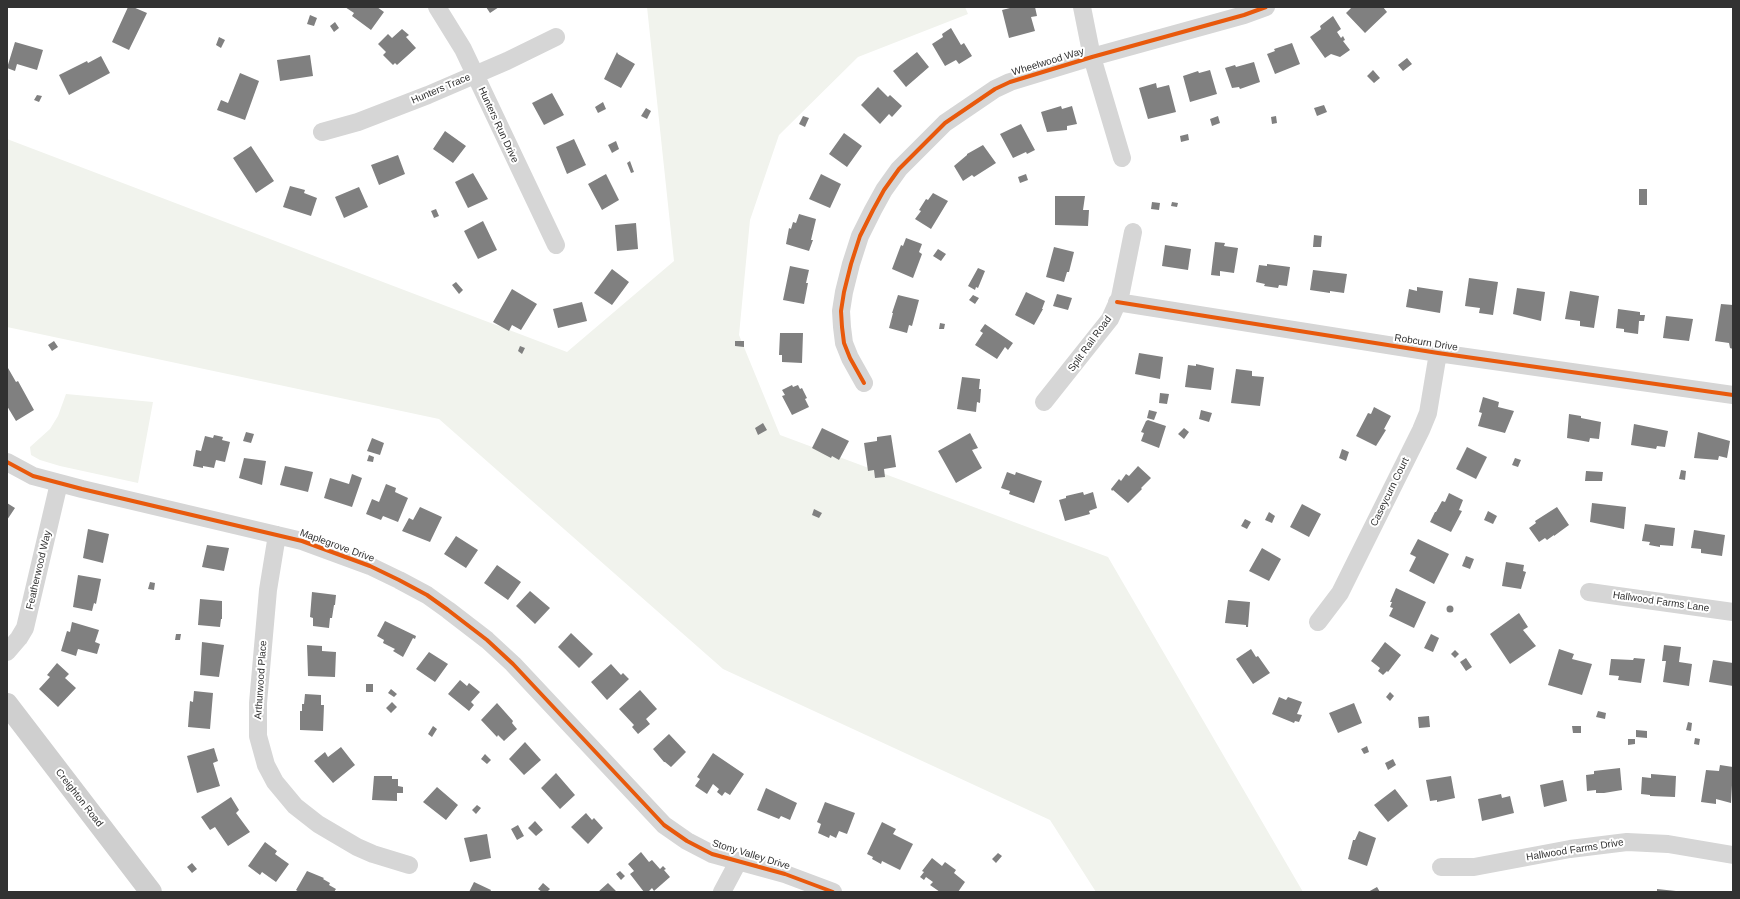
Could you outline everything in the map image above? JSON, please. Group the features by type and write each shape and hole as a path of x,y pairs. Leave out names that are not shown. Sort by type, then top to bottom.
{"main road":[{"name":"Creighton Road","path":"7,704 152,892"}],"street":[{"name":"Hunters Run Drive","path":"437,7 455,35 475,74 556,245"},
{"path":"1082,7 1092,57 1122,158"},
{"name":"Wheelwood Way","path":"864,383 850,358 844,343 841,311 844,292 860,236 884,190 899,169 945,122 995,89 1010,82 1092,57 1244,15 1266,7"},
{"name":"Hunters Trace","path":"322,132 358,122 428,95 556,37"},
{"name":"Split Rail Road","path":"1044,402 1070,372 1110,319 1118,302 1133,232"},
{"name":"Robcurn Drive","path":"1118,302 1438,353 1733,395"},
{"name":"Caseycurn Court","path":"1318,622 1340,593 1421,430 1428,413 1438,353"},
{"name":"Maplegrove Drive","path":"7,462 32,476 302,541 370,566 427,595 487,640 513,664 618,775"},
{"name":"Featherwood Way","path":"7,652 25,628 59,483"},
{"name":"Arthurwood Place","path":"277,535 268,590 258,703 258,736 266,765 275,782 295,806 318,824 363,849 409,865"},
{"name":"Hallwood Farms Lane","path":"1589,592 1733,612"},
{"name":"Stony Valley Drive","path":"618,775 640,801 664,825 687,841 712,854 785,874 833,892"},
{"name":"Hallwood Farms Drive","path":"1441,867 1474,867 1570,849 1627,842 1668,844 1733,855"},
{"path":"722,892 738,862"}],"shaded area":[{"path":"647,7 965,7 968,14 858,57 779,135 750,220 739,335 780,435 1108,557 1303,892 1096,892 1050,820 723,669 439,419 7,327 7,139 567,352 674,261"},
{"path":"66,394 153,402 138,483 60,466 40,460 31,455 30,447 50,429 58,416"}],"building":[{"path":"128,7 133,7 147,13 129,50 112,42"},
{"path":"345,7 377,7 384,12 371,30 352,16 354,13"},
{"path":"486,7 499,7 490,13"},
{"path":"1014,7 1035,7 1037,16 1031,17 1035,31 1009,38 1002,10"},
{"path":"1352,7 1383,7 1387,12 1365,33 1346,13"},
{"path":"310,15 317,18 314,26 307,24"},
{"path":"1333,16 1341,29 1337,32 1341,38 1343,36 1345,40 1343,41 1350,50 1340,57 1331,54 1325,58 1310,37 1321,29 1320,26"},
{"path":"335,22 339,28 334,32 330,26"},
{"path":"951,28 961,45 964,43 972,56 959,64 956,60 945,66 932,44 943,37 942,34"},
{"path":"402,29 409,35 406,37 416,48 397,65 395,63 393,65 383,55 386,52 378,44 388,34 392,38"},
{"path":"219,37 225,40 221,48 216,45"},
{"path":"15,42 43,50 37,70 17,64 15,71 7,68"},
{"path":"1292,43 1300,64 1275,74 1267,54 1275,51 1274,49"},
{"path":"617,52 635,64 621,88 604,79"},
{"path":"917,52 929,67 906,87 893,71"},
{"path":"310,55 313,76 280,81 277,60"},
{"path":"101,56 110,73 69,95 59,75 87,61 88,63"},
{"path":"1407,58 1412,64 1403,71 1398,65"},
{"path":"1254,62 1260,82 1240,89 1239,87 1232,88 1225,68 1235,65 1236,67"},
{"path":"1210,70 1217,94 1190,102 1183,76 1198,71 1199,73"},
{"path":"1373,70 1380,78 1374,83 1367,76"},
{"path":"240,73 259,81 245,120 217,110 221,100 228,103"},
{"path":"1156,83 1157,88 1169,85 1176,112 1148,119 1139,88"},
{"path":"878,87 888,97 890,95 902,106 892,117 889,114 880,124 861,105"},
{"path":"552,93 564,115 544,125 532,103"},
{"path":"37,95 42,96 39,102 34,100"},
{"path":"603,102 606,109 598,113 595,107"},
{"path":"1324,105 1327,112 1317,116 1314,108"},
{"path":"1061,106 1062,109 1072,106 1077,124 1067,126 1067,130 1047,132 1041,112"},
{"path":"646,108 651,111 647,119 641,116"},
{"path":"803,116 809,118 805,127 799,124"},
{"path":"1218,116 1220,123 1212,126 1210,119"},
{"path":"1276,116 1277,123 1272,124 1271,117"},
{"path":"1021,124 1035,150 1013,158 1000,134"},
{"path":"445,131 466,146 453,163 433,149"},
{"path":"844,133 862,146 847,167 829,154"},
{"path":"1188,134 1189,140 1181,142 1180,136"},
{"path":"574,139 586,165 567,174 556,147"},
{"path":"616,141 619,149 612,153 608,145"},
{"path":"983,145 996,163 974,177 972,175 963,181 954,166 967,154"},
{"path":"251,146 274,181 256,193 233,158"},
{"path":"398,155 405,174 379,185 371,165"},
{"path":"630,161 634,172 631,173 627,163"},
{"path":"473,173 488,199 468,208 455,182"},
{"path":"606,174 619,200 602,210 588,184"},
{"path":"821,174 841,184 830,208 809,199"},
{"path":"1026,174 1028,180 1020,183 1018,177"},
{"path":"290,186 305,190 304,193 317,198 311,216 283,207"},
{"path":"359,187 368,207 344,218 335,197"},
{"path":"1639,189 1647,189 1647,205 1639,205"},
{"path":"933,193 948,201 931,229 915,219 921,211 919,210 926,199 928,200"},
{"path":"1055,196 1085,196 1083,210 1089,210 1088,226 1055,225"},
{"path":"1152,202 1160,203 1159,210 1151,209"},
{"path":"1172,202 1178,203 1177,207 1171,206"},
{"path":"436,209 439,216 434,218 431,211"},
{"path":"799,214 816,219 811,240 813,240 809,251 786,244 789,228 791,229 793,222 796,223"},
{"path":"483,221 497,250 478,259 464,231"},
{"path":"636,223 638,249 617,251 615,225"},
{"path":"1314,235 1322,236 1321,247 1313,247"},
{"path":"906,238 922,244 919,252 922,254 913,278 892,269 901,245 903,246"},
{"path":"1215,242 1225,243 1224,246 1238,248 1234,273 1220,271 1220,276 1211,275"},
{"path":"1165,245 1191,249 1188,270 1162,266"},
{"path":"1054,247 1074,252 1069,272 1067,272 1064,282 1046,277"},
{"path":"938,249 946,254 941,261 933,256"},
{"path":"1267,264 1290,267 1287,286 1279,285 1278,288 1264,286 1265,284 1256,282 1259,265 1267,266"},
{"path":"790,266 809,270 804,304 783,300"},
{"path":"978,268 985,271 978,288 976,287 975,290 968,286"},
{"path":"612,269 629,282 612,305 594,293"},
{"path":"1313,270 1347,274 1344,293 1330,291 1330,293 1310,290"},
{"path":"1469,278 1498,282 1493,315 1479,313 1480,308 1465,306"},
{"path":"456,282 463,290 459,294 452,285"},
{"path":"1417,287 1443,291 1440,313 1406,307 1409,289 1417,291"},
{"path":"1517,288 1545,292 1541,321 1513,314"},
{"path":"512,289 537,304 521,330 512,325 509,331 493,322"},
{"path":"1570,291 1599,296 1594,328 1580,326 1580,321 1565,319"},
{"path":"1026,292 1045,301 1043,309 1034,325 1015,315"},
{"path":"1057,294 1072,298 1068,310 1053,306"},
{"path":"898,295 919,300 912,326 909,325 907,333 889,328"},
{"path":"973,295 979,298 975,304 969,300"},
{"path":"582,302 587,321 558,328 553,309"},
{"path":"1721,304 1733,305 1733,349 1730,348 1729,343 1715,341"},
{"path":"1618,309 1640,312 1640,315 1645,315 1644,321 1639,321 1638,334 1624,332 1624,329 1616,328"},
{"path":"1666,316 1693,319 1689,341 1663,338"},
{"path":"940,323 945,324 944,329 939,329"},
{"path":"985,324 1013,343 1008,350 1005,347 997,359 975,345 983,333 980,331"},
{"path":"780,333 803,333 802,363 782,362 782,355 779,355"},
{"path":"54,341 58,347 52,351 48,345"},
{"path":"735,341 744,341 744,347 735,346"},
{"path":"520,346 525,348 522,354 518,351"},
{"path":"1139,353 1163,357 1160,379 1135,374"},
{"path":"1196,364 1214,368 1211,390 1185,387 1188,365 1196,366"},
{"path":"8,368 16,382 18,381 34,410 16,421 7,406"},
{"path":"1236,369 1252,371 1252,376 1264,377 1260,406 1231,403"},
{"path":"962,377 980,379 980,403 977,402 976,412 957,409"},
{"path":"792,385 793,387 798,385 800,389 802,388 807,398 805,399 809,407 792,415 782,396 785,395 782,390"},
{"path":"1160,393 1169,394 1167,404 1159,403"},
{"path":"1483,397 1499,402 1498,407 1514,411 1505,433 1478,426 1482,413 1479,412"},
{"path":"1374,407 1391,416 1384,429 1386,430 1376,446 1356,436 1368,413 1371,414"},
{"path":"1149,410 1157,412 1154,420 1147,418"},
{"path":"1201,410 1212,413 1209,422 1199,419"},
{"path":"1569,414 1601,422 1599,439 1590,438 1589,442 1567,438"},
{"path":"1148,420 1166,426 1159,448 1141,441 1144,433 1141,432 1146,421"},
{"path":"763,423 767,430 758,435 755,428"},
{"path":"1634,424 1668,431 1665,447 1657,446 1656,449 1631,445"},
{"path":"822,428 849,441 839,460 832,456 831,458 812,448"},
{"path":"1184,428 1189,432 1184,439 1178,434"},
{"path":"246,432 254,434 251,443 243,441"},
{"path":"1698,432 1730,441 1727,458 1719,456 1718,460 1694,458"},
{"path":"970,433 978,448 972,450 982,468 956,483 938,451"},
{"path":"214,435 223,437 222,440 230,442 225,462 216,460 214,468 193,466 196,450 201,451 205,436 213,438"},
{"path":"891,435 896,467 884,469 885,477 875,478 874,470 868,471 864,443 877,441 877,437"},
{"path":"372,438 384,443 380,455 367,451"},
{"path":"1467,447 1487,457 1476,479 1456,469"},
{"path":"1342,449 1349,452 1346,461 1339,458"},
{"path":"369,455 374,457 373,462 367,461"},
{"path":"244,458 266,461 262,485 239,478"},
{"path":"1515,458 1521,460 1518,467 1512,465"},
{"path":"285,466 313,472 308,492 280,485"},
{"path":"1138,466 1151,478 1128,503 1111,489 1119,479 1121,481 1126,474 1129,476"},
{"path":"1681,470 1686,471 1685,480 1679,479"},
{"path":"1586,471 1603,472 1602,481 1585,481"},
{"path":"1007,472 1015,475 1016,472 1042,481 1034,503 1009,494 1010,491 1001,488"},
{"path":"352,474 362,478 352,507 324,498 330,478 349,484"},
{"path":"386,484 396,488 395,492 408,498 398,522 383,516 381,520 366,514 372,499 379,502"},
{"path":"1083,492 1084,495 1093,492 1097,508 1089,511 1090,514 1065,521 1059,500 1066,498 1066,496"},
{"path":"1449,493 1463,500 1459,510 1462,511 1451,532 1430,522 1442,501 1445,502"},
{"path":"7,503 15,508 7,520"},
{"path":"1592,503 1626,507 1624,529 1590,522"},
{"path":"1302,504 1321,514 1309,537 1290,527"},
{"path":"420,507 442,517 430,542 402,531 409,518 413,520"},
{"path":"1557,507 1569,525 1547,540 1545,538 1539,542 1529,528 1536,523 1535,521"},
{"path":"814,509 822,513 819,518 812,515"},
{"path":"1488,511 1497,516 1493,524 1484,520"},
{"path":"1269,512 1275,516 1272,523 1265,520"},
{"path":"1245,519 1251,522 1247,529 1241,526"},
{"path":"1645,524 1675,528 1673,546 1660,545 1660,547 1649,545 1650,542 1642,541"},
{"path":"88,529 109,534 103,563 83,558"},
{"path":"1694,530 1725,535 1722,556 1701,553 1701,549 1691,548"},
{"path":"456,536 478,550 466,568 444,554"},
{"path":"1418,539 1449,554 1434,584 1409,571 1416,557 1410,554"},
{"path":"207,545 229,548 224,571 202,567"},
{"path":"1262,548 1281,559 1269,581 1249,571"},
{"path":"1466,556 1474,559 1470,569 1462,566"},
{"path":"1506,562 1524,565 1523,571 1526,572 1521,589 1502,586"},
{"path":"497,565 521,582 508,600 484,583"},
{"path":"78,575 101,579 96,604 94,603 92,611 73,607"},
{"path":"150,582 155,583 154,590 148,589"},
{"path":"1396,588 1426,602 1414,628 1389,616 1393,608 1390,607 1392,602 1390,602"},
{"path":"530,591 550,608 535,624 516,606"},
{"path":"312,592 336,595 329,628 313,626 313,618 310,617"},
{"path":"200,599 222,601 222,619 220,627 198,625"},
{"path":"1228,600 1250,602 1248,627 1246,627 1246,625 1225,623"},
{"path":"1450,605 1454,609 1450,613 1446,609"},
{"path":"1519,613 1528,627 1523,630 1536,646 1510,664 1490,634"},
{"path":"385,621 416,636 415,639 413,638 403,657 393,651 395,649 383,643 384,640 377,636"},
{"path":"72,622 99,630 95,642 100,644 97,654 78,649 76,656 61,651 67,631 70,632"},
{"path":"571,633 593,654 579,668 558,647"},
{"path":"176,634 181,634 180,640 175,640"},
{"path":"1431,634 1439,638 1433,652 1424,648"},
{"path":"202,642 224,645 219,677 200,675"},
{"path":"1385,642 1401,655 1388,672 1387,671 1383,675 1378,671 1380,668 1371,661"},
{"path":"307,645 322,646 322,651 336,652 335,677 308,676"},
{"path":"1664,645 1681,647 1679,662 1692,664 1689,686 1663,682 1666,661 1662,661"},
{"path":"1251,649 1270,673 1253,684 1236,659"},
{"path":"1559,649 1574,654 1572,659 1592,664 1582,695 1548,685"},
{"path":"1455,650 1459,654 1455,658 1451,654"},
{"path":"429,652 448,664 435,682 416,669"},
{"path":"1466,658 1472,667 1466,671 1460,662"},
{"path":"1634,658 1645,659 1641,683 1618,680 1619,676 1609,675 1611,659 1633,660"},
{"path":"1713,660 1733,663 1733,686 1709,682"},
{"path":"57,663 69,674 65,678 76,688 58,707 39,689 50,677 47,675"},
{"path":"611,664 621,675 623,673 629,679 607,700 591,682"},
{"path":"460,680 467,686 469,683 480,692 471,702 474,705 469,711 448,694"},
{"path":"366,684 373,684 373,692 366,692"},
{"path":"391,689 397,694 394,697 388,693"},
{"path":"640,690 657,709 646,719 650,724 638,734 632,727 634,725 619,709"},
{"path":"194,691 213,693 210,729 188,727 190,701 193,702"},
{"path":"1390,692 1394,696 1390,701 1386,697"},
{"path":"305,694 321,695 321,705 324,705 323,731 300,730 300,711 302,711 302,704 304,704"},
{"path":"1279,697 1286,700 1288,697 1302,702 1297,714 1302,715 1299,722 1295,721 1294,723 1272,714"},
{"path":"392,702 397,707 391,713 386,708"},
{"path":"497,703 513,721 512,723 517,729 504,741 498,735 497,737 481,720"},
{"path":"1354,703 1362,723 1338,733 1329,713"},
{"path":"1598,711 1606,713 1605,719 1596,717"},
{"path":"1429,716 1430,727 1419,728 1418,717"},
{"path":"1688,722 1692,723 1691,731 1686,730"},
{"path":"433,726 437,729 432,737 428,734"},
{"path":"1572,726 1581,726 1581,733 1573,733"},
{"path":"1636,730 1647,731 1647,738 1636,737"},
{"path":"669,734 686,752 671,767 664,762 653,749"},
{"path":"1695,738 1700,739 1699,745 1694,744"},
{"path":"1628,739 1635,739 1635,744 1628,745"},
{"path":"525,742 541,760 524,775 509,759"},
{"path":"1367,746 1369,752 1364,754 1361,749"},
{"path":"341,747 355,765 333,783 314,761 325,752 328,757"},
{"path":"214,748 218,761 213,763 220,786 197,793 187,756"},
{"path":"713,753 744,774 730,795 725,792 722,796 717,792 719,789 713,784 707,794 695,786 700,779 697,777"},
{"path":"485,754 491,760 487,764 481,759"},
{"path":"1393,759 1396,765 1388,770 1385,763"},
{"path":"1720,765 1733,767 1731,803 1716,799 1716,804 1701,802 1706,770 1719,771"},
{"path":"1620,768 1622,790 1604,793 1596,793 1596,790 1587,791 1586,775 1594,774 1594,771"},
{"path":"556,773 575,795 560,809 541,788"},
{"path":"1651,774 1676,776 1675,797 1650,796 1641,794 1642,777 1651,778"},
{"path":"374,776 392,776 392,779 398,779 398,786 403,787 403,793 397,793 397,801 372,800"},
{"path":"1451,776 1455,798 1437,802 1437,800 1430,801 1426,780"},
{"path":"1563,780 1567,801 1544,807 1540,785"},
{"path":"437,787 458,805 446,820 423,802"},
{"path":"766,788 797,803 790,820 781,816 779,819 757,810"},
{"path":"1395,789 1408,806 1388,822 1374,805"},
{"path":"1501,794 1502,798 1510,796 1514,813 1482,821 1478,799"},
{"path":"231,797 239,810 236,813 250,832 228,846 215,827 210,830 201,817"},
{"path":"825,802 855,813 847,834 839,831 836,838 830,835 829,838 818,833 821,824 817,822"},
{"path":"477,805 481,808 476,814 472,810"},
{"path":"586,813 592,820 594,818 603,828 588,844 571,827"},
{"path":"535,821 543,830 536,836 528,828"},
{"path":"882,822 896,829 893,834 913,844 900,870 882,861 881,864 867,854"},
{"path":"518,825 524,836 517,840 511,829"},
{"path":"1359,831 1376,838 1367,866 1348,859 1353,840 1355,840"},
{"path":"487,834 491,858 470,862 464,838"},
{"path":"265,842 277,851 275,854 289,864 276,882 262,872 260,875 248,866"},
{"path":"641,852 649,862 652,860 660,869 663,866 666,869 664,870 670,877 654,891 652,888 648,892 644,892 630,874 634,871 628,864"},
{"path":"998,853 1002,856 996,863 992,859"},
{"path":"932,858 942,866 945,862 956,870 954,873 965,882 958,892 940,892 930,885 933,882 926,877 924,880 920,877 924,872 922,871"},
{"path":"192,863 197,869 192,873 187,867"},
{"path":"307,871 324,878 323,879 330,883 329,885 336,889 334,892 299,892 296,890"},
{"path":"620,871 625,876 621,880 616,874"},
{"path":"474,882 491,890 490,892 469,892"},
{"path":"543,883 550,889 547,892 542,892 538,889"},
{"path":"608,883 617,892 598,892"},
{"path":"1377,887 1380,892 1368,892"},
{"path":"1657,889 1676,891 1676,892 1657,892"}],"cycle path":[{"path":"864,383 850,358 844,343 842,327 841,311 851,264 860,236 884,190 899,169 945,123 995,89 1010,82 1092,57 1244,15 1266,7"},
{"path":"1117,302 1438,353 1733,395"},
{"path":"7,462 33,476 302,541 370,566 399,580 427,595 448,610 487,640 513,664 664,825 687,841 712,854 785,874 833,892"}]}
